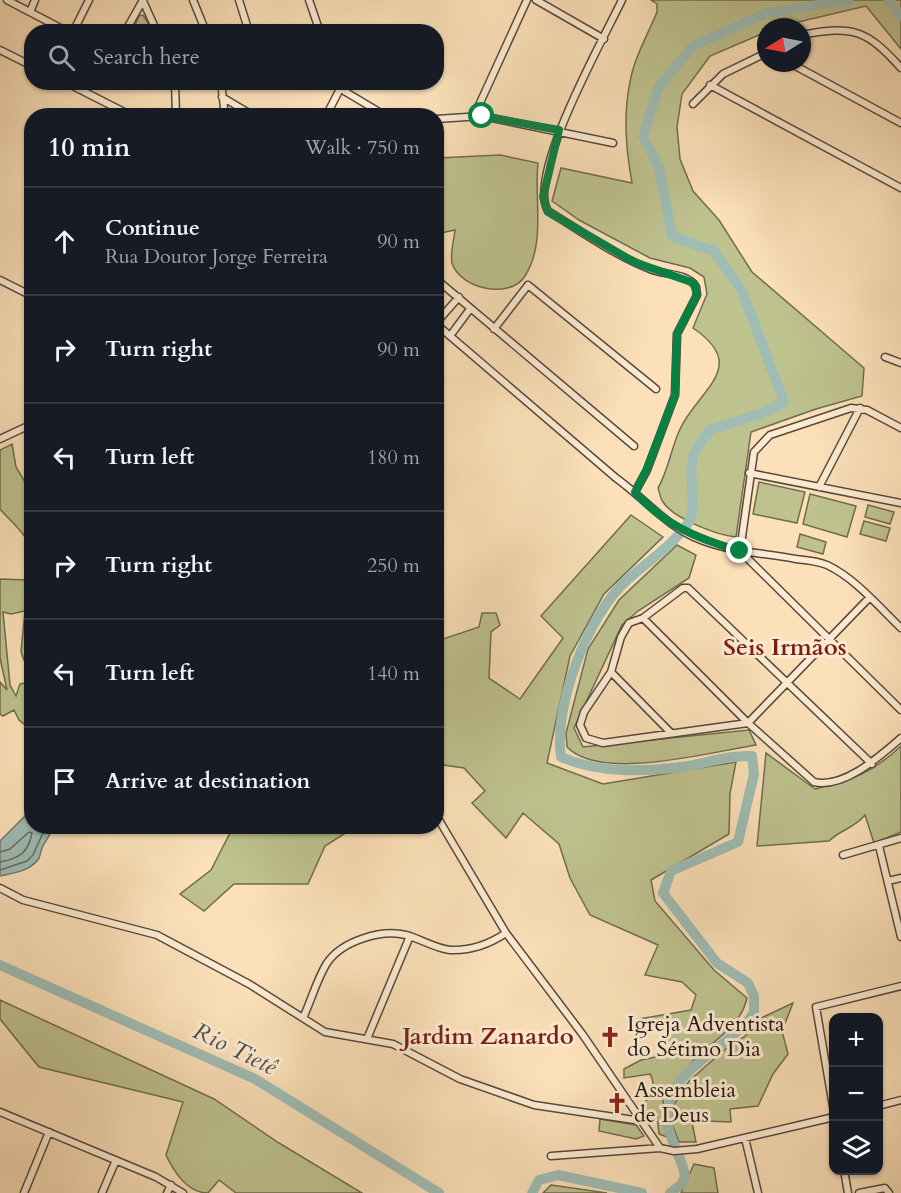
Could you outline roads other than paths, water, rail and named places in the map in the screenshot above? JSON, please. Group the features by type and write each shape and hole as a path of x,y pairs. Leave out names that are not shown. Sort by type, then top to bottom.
{"street":[{"path":"7,0 53,24"},
{"path":"30,12 35,0"},
{"path":"77,24 89,0"},
{"path":"130,24 143,0"},
{"path":"143,0 154,24"},
{"path":"193,0 203,24"},
{"path":"239,0 246,24"},
{"path":"309,0 317,24"},
{"path":"474,116 528,0"},
{"path":"536,0 604,39"},
{"path":"622,0 559,130 543,197 548,212 634,262 652,270 682,277 696,287 697,295 677,334 675,395 646,471 635,492"},
{"path":"811,34 860,32 873,40 901,68"},
{"path":"0,50 24,62"},
{"path":"693,104 723,74 757,57"},
{"path":"807,72 901,123"},
{"path":"710,85 901,188"},
{"path":"81,90 116,108"},
{"path":"176,90 176,108"},
{"path":"222,90 224,108"},
{"path":"329,108 337,90"},
{"path":"345,90 373,108"},
{"path":"222,97 241,108"},
{"path":"444,118 474,116 559,130 613,142"},
{"path":"0,280 24,292"},
{"path":"444,285 634,446"},
{"path":"494,329 528,285 656,389"},
{"path":"444,315 459,297"},
{"path":"450,336 470,309"},
{"path":"444,331 635,492 647,505 672,523 692,536 740,551 817,562 829,566 869,598 901,628"},
{"path":"885,357 901,363"},
{"path":"740,551 753,452 770,435 851,408 860,408 901,428"},
{"path":"819,487 860,408"},
{"path":"0,439 24,428"},
{"path":"749,473 901,503"},
{"path":"740,551 901,710"},
{"path":"869,598 787,684 748,723 603,743 586,738 580,725 584,712 611,672 621,637 629,623 643,618 683,588 692,590 787,684 872,764"},
{"path":"643,618 748,723 814,782 822,784 848,776 872,764 901,738"},
{"path":"611,672 671,733"},
{"path":"444,828 506,933 583,1035 660,1148"},
{"path":"843,855 901,838"},
{"path":"879,846 901,937"},
{"path":"888,881 901,878"},
{"path":"0,888 23,900 116,922 156,935 224,969 331,1034 393,1044 460,1079 534,1105 641,1121"},
{"path":"303,1018 326,964 340,950 378,934 410,936 437,947 462,950 479,948 506,933"},
{"path":"367,1039 410,936"},
{"path":"829,1084 816,1007 901,986"},
{"path":"883,1105 901,1100"},
{"path":"0,1112 116,1160 171,1185 183,1193"},
{"path":"552,1156 660,1148 685,1151 745,1138 829,1115"},
{"path":"24,1193 49,1132"},
{"path":"745,1138 758,1193"},
{"path":"102,1193 116,1160"},
{"path":"845,1175 848,1193"},
{"path":"167,1193 171,1185"},
{"path":"859,1193 885,1188 889,1193"}],"water":[{"path":"24,817 24,834 50,834 42,847 39,858 32,866 0,876 0,841"}],"waterway":[{"path":"670,1193 682,1184 685,1176 668,1126 670,1101 677,1086 688,1072 744,1025 754,1012 754,996 748,983 717,963 663,893 671,871 738,842 754,774 752,756 656,770 608,769 576,763 561,757 562,713 576,663 587,638 612,596 672,542 687,525 693,503 692,464 700,443 710,430 761,414 784,402 742,291 714,251 672,236 659,167 643,137 658,88 693,46 767,13 849,0"},
{"path":"889,0 901,16"},
{"name":"Rio Tietê","path":"0,965 255,1079 439,1193"},
{"path":"532,1193 539,1180 558,1175 642,1193"}],"place":[{"name":"Igreja Adventista do Sétimo Dia","path":"610,1037"},
{"name":"Assembleia de Deus","path":"617,1103"}],"district":[{"name":"Seis Irmãos","path":"785,647"},
{"name":"Jardim Zanardo","path":"488,1036"}]}
